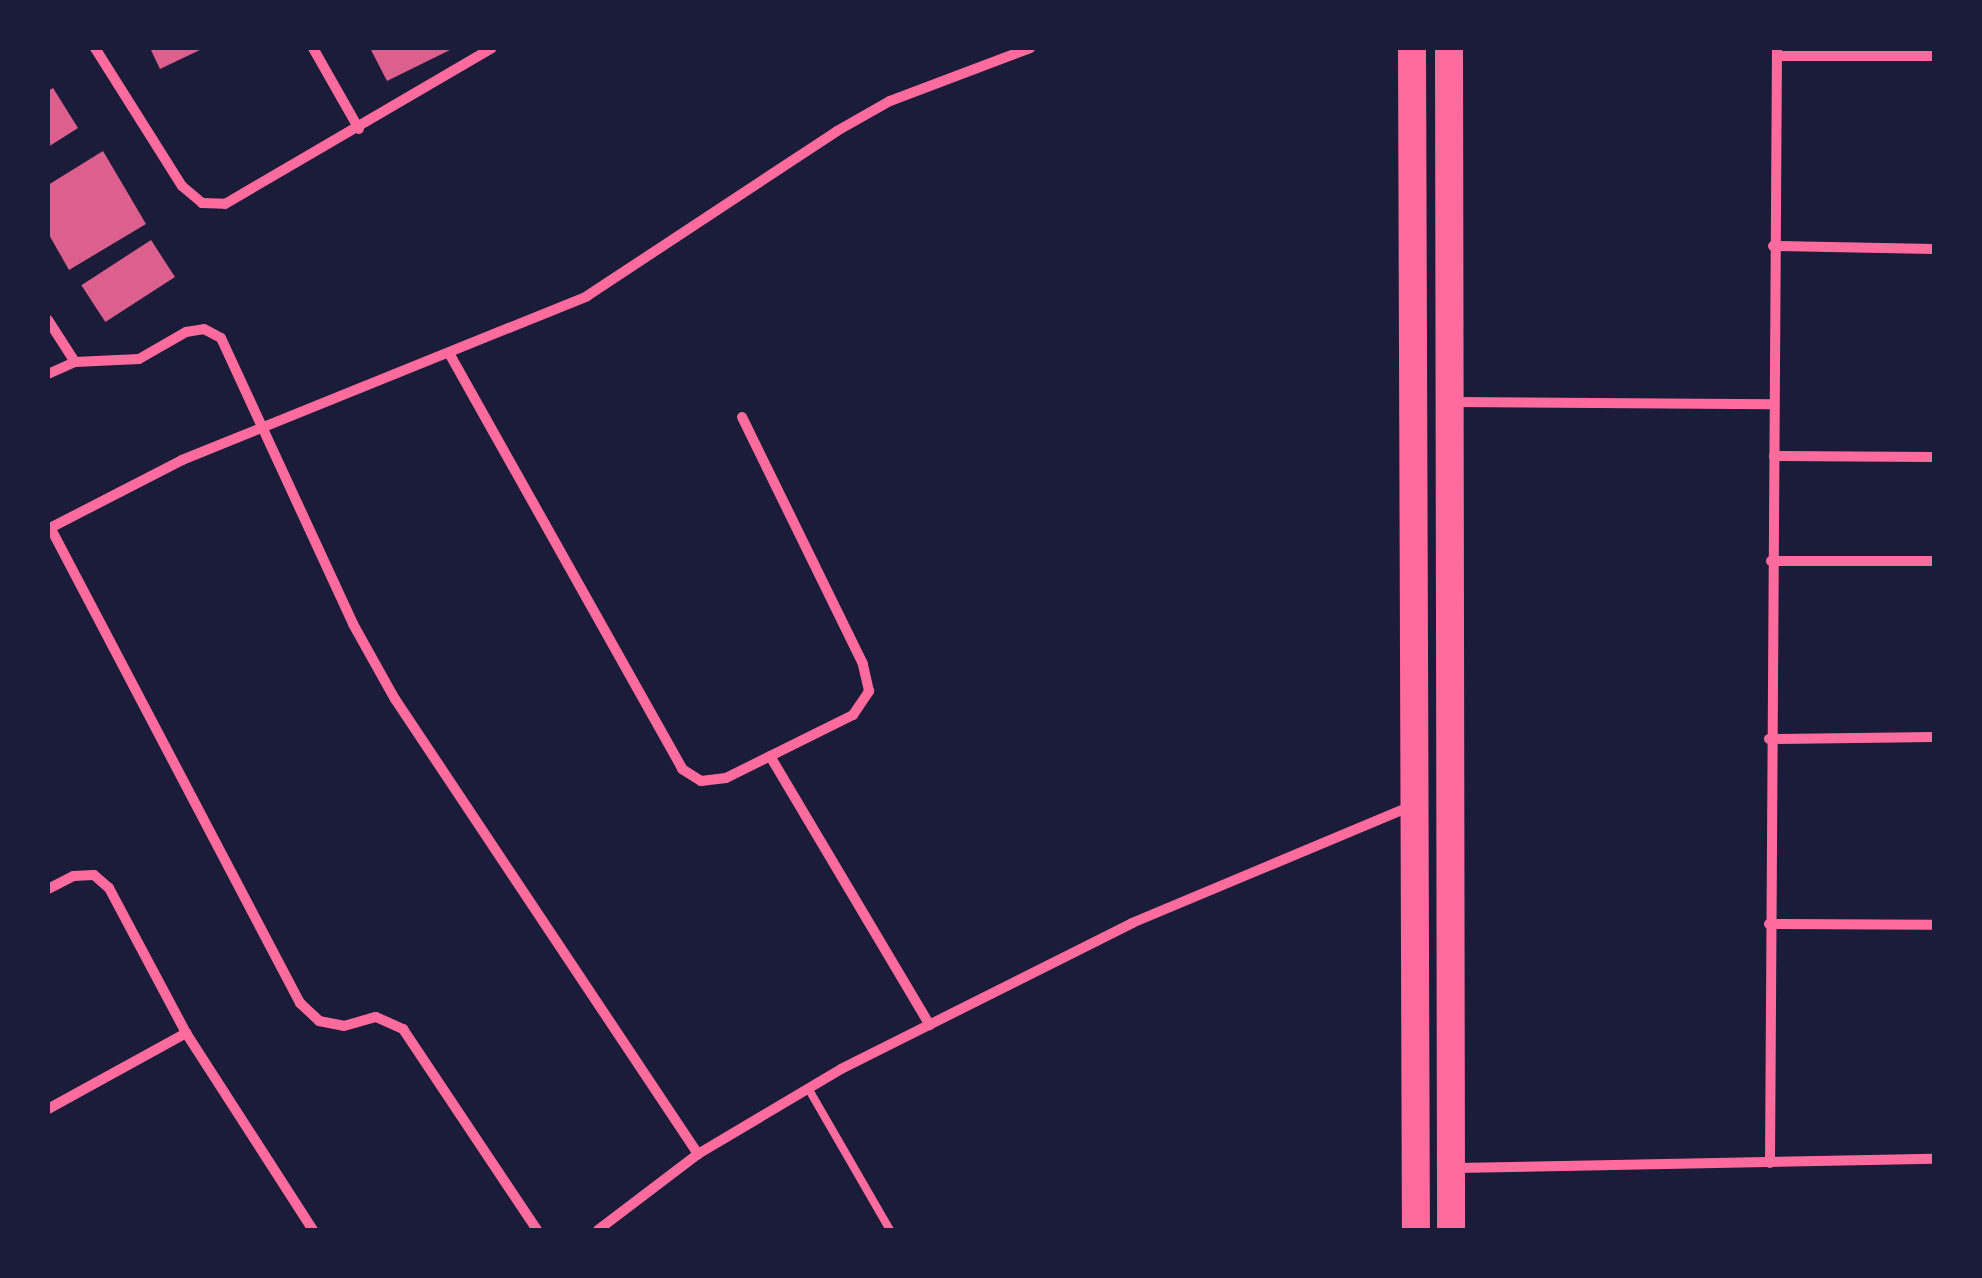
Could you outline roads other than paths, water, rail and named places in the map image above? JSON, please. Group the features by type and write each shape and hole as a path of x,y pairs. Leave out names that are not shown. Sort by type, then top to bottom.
{"highway":[{"path":"1412,48 1416,1230"},
{"path":"1449,48 1451,1230"}],"street":[{"path":"96,48 182,186 202,203 224,204 256,191 492,48"},
{"path":"313,48 359,129"},
{"path":"536,1230 403,1028 376,1017 344,1026 319,1022 300,1003 49,528 110,492 587,296 890,102 1030,48"},
{"path":"1770,1163 1769,739 1777,52 1934,56"},
{"path":"1773,246 1934,249"},
{"path":"48,320 75,362"},
{"path":"48,374 75,362 139,360 204,329 221,338 395,699 698,1154"},
{"path":"449,354 682,769 701,781 726,778 853,715 869,691 863,664 742,416"},
{"path":"1447,402 1772,404"},
{"path":"1774,456 1934,457"},
{"path":"1771,560 1934,561"},
{"path":"1769,739 1934,737"},
{"path":"770,756 930,1025"},
{"path":"598,1230 698,1154 808,1088 1222,882 1415,804"},
{"path":"48,889 73,876 94,875 110,888 186,1033 313,1230"},
{"path":"1770,924 1934,925"},
{"path":"48,1109 186,1033"},
{"path":"1450,1168 1934,1159"}],"lane":[{"path":"808,1088 890,1230"}]}
